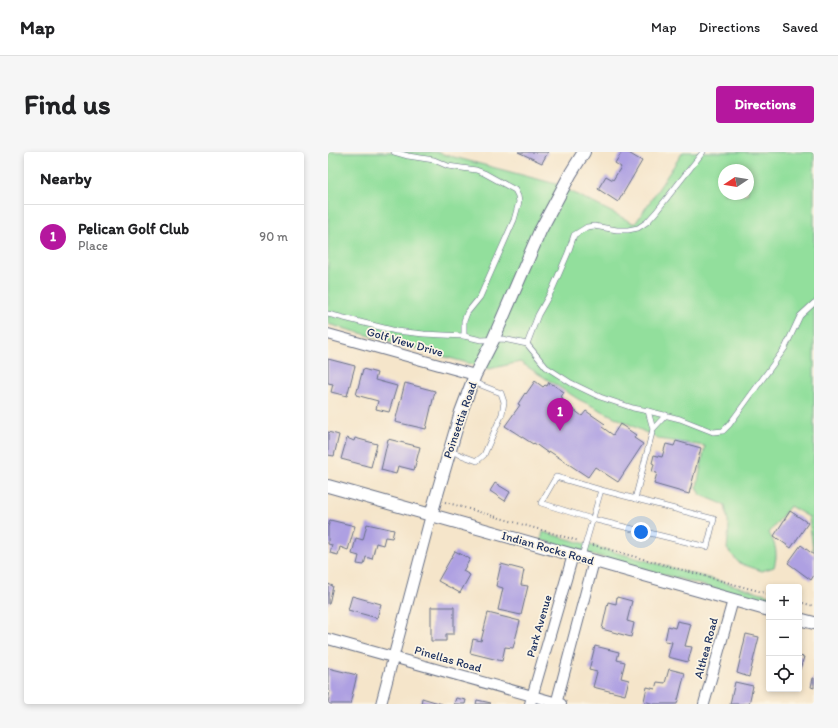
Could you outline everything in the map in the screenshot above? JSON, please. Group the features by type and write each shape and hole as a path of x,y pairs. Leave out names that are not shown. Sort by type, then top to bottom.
{"street":[{"name":"Poinsettia Road","path":"381,704 449,450 474,379 493,340 540,231 584,152"},
{"name":"Golf View Drive","path":"328,334 474,379"},
{"name":"Indian Rocks Road","path":"328,486 766,609"},
{"name":"Park Avenue","path":"531,700 577,556"},
{"path":"558,704 594,561"},
{"name":"Althea Road","path":"704,704 733,600"},
{"path":"802,619 814,623"},
{"name":"Pinellas Road","path":"328,638 531,700 558,704"}],"lane":[{"path":"394,152 434,160 448,166 476,170 515,190 518,196 519,202 514,220 480,297 467,313 464,321 464,336"},
{"path":"527,344 538,315 552,290 568,253 574,235 586,227 594,226 617,230 638,228 647,222 656,212 703,152"},
{"path":"328,314 396,331 464,336 482,340 503,339 527,344 546,367 571,384 600,397 632,408 666,415 696,424 713,432 723,431 729,425 785,348 800,316 814,303"},
{"path":"449,450 477,461 484,456 502,414 504,402 501,393 474,379"},
{"path":"635,499 653,428 648,411"},
{"path":"653,428 666,415"},
{"path":"556,477 635,499 714,519 707,547 592,519 541,503 556,477"},
{"path":"577,556 586,543 601,490"}],"path":[{"path":"441,501 766,593"},
{"path":"802,603 814,606"}],"green space":[{"path":"328,152 435,152 556,184 635,224 683,152 814,152 814,551 809,517 790,506 769,533 776,550 774,567 762,571 739,563 727,549 729,527 725,505 701,495 697,487 705,446 659,439 578,399 520,362 489,369 328,324"},
{"path":"543,532 766,594 766,603 541,540"}],"building":[{"path":"518,152 548,152 542,163"},
{"path":"622,152 627,152 642,161 618,202 598,189 606,176 613,180 621,167 615,163"},
{"path":"328,359 355,366 347,396 331,392 333,384 328,383"},
{"path":"363,369 377,373 375,380 397,386 389,412 376,409 378,401 356,395"},
{"path":"535,381 543,387 545,385 547,386 549,382 564,392 561,397 563,398 562,401 582,416 586,411 605,424 602,427 613,435 620,424 636,435 634,438 643,444 618,482 595,467 588,477 549,451 548,453 505,426 520,405 518,404 525,393 526,394"},
{"path":"405,383 435,391 426,429 395,422"},
{"path":"328,432 339,435 334,456 328,455"},
{"path":"347,438 354,441 355,438 377,444 371,467 341,459"},
{"path":"388,439 420,447 414,470 398,466 396,474 381,470"},
{"path":"676,441 701,448 689,494 654,484 657,473 652,472 654,455 662,457 666,444 674,446"},
{"path":"495,483 510,492 505,501 490,491"},
{"path":"790,511 808,523 791,548 774,536"},
{"path":"330,520 355,526 348,550 340,547 338,555 330,553 332,545 328,544 328,527"},
{"path":"367,524 394,530 392,538 385,537 383,545 376,543 372,559 366,557 364,565 357,564 359,556 352,554 356,538 363,540"},
{"path":"801,545 814,555 814,575 811,580 788,563"},
{"path":"455,551 470,559 463,571 470,575 460,593 438,581"},
{"path":"501,564 524,570 521,585 528,586 521,615 498,610 503,588 496,586"},
{"path":"328,584 333,586 329,604 328,604"},
{"path":"352,596 381,604 377,618 348,610"},
{"path":"617,597 632,601 627,621 634,623 631,637 602,629 608,602 616,604"},
{"path":"431,607 454,607 454,634 446,634 446,641 431,641"},
{"path":"488,613 520,621 513,648 505,647 502,661 470,653 473,639 481,641"},
{"path":"677,621 691,624 685,646 692,647 688,662 668,657 672,642 665,641 668,626 675,628"},
{"path":"746,634 759,637 749,677 737,673"},
{"path":"595,646 619,652 617,660 625,662 621,678 629,680 625,695 593,687 597,672 589,670"},
{"path":"328,668 357,675 350,704 328,704 330,691 328,690"},
{"path":"669,669 685,673 677,704 654,704 644,701 647,687 655,689 657,682 665,683"},
{"path":"814,678 814,688 811,687"},
{"path":"735,682 753,686 749,704 730,704"},
{"path":"422,698 442,704 421,704"},
{"path":"456,698 466,700 465,704 454,704"},
{"path":"477,700 491,703 476,704"}],"place":[{"name":"Pelican Golf Club","path":"560,431"}]}
